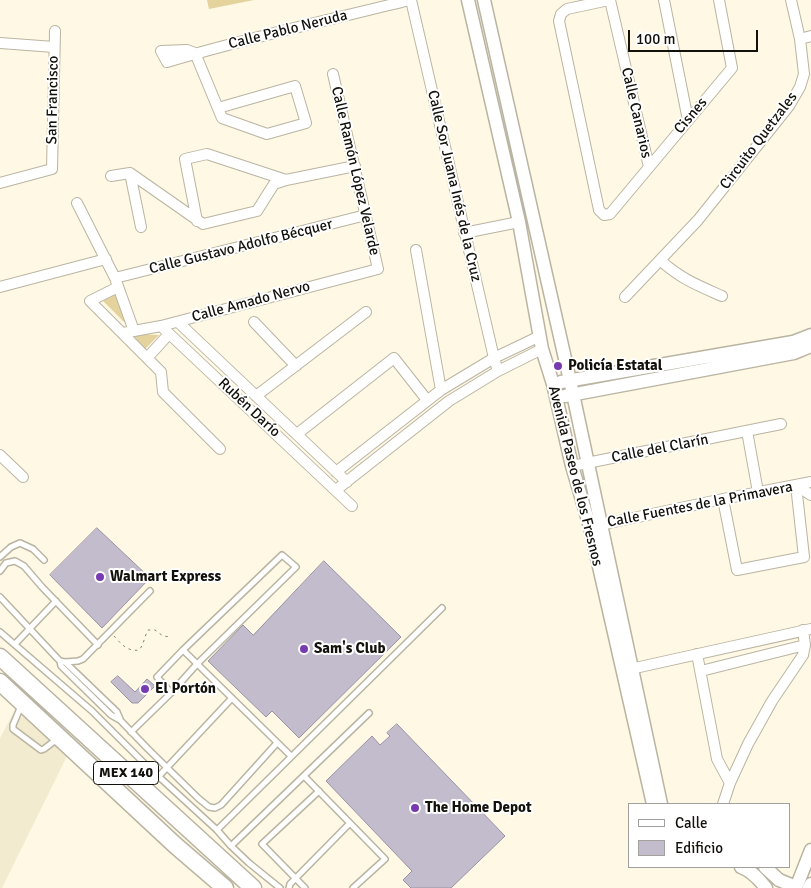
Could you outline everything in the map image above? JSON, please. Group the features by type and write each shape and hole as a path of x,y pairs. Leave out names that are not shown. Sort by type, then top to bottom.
{"highway":[{"name":"MEX 140","path":"0,657 250,884"},
{"path":"0,672 176,833 250,884"},
{"name":"MEX 140","path":"2,690 22,703 175,845 225,888"}],"street":[{"name":"Calle Pablo Neruda","path":"218,108 195,53 410,0"},
{"name":"Calle Sor Juana Inés de la Cruz","path":"410,0 498,371"},
{"name":"Avenida Paseo de los Fresnos","path":"468,0 519,222 541,343 572,466 595,526"},
{"name":"Avenida Paseo de los Fresnos","path":"484,0 573,394 587,463 595,526 661,803"},
{"name":"Calle Canarios","path":"610,0 649,167"},
{"name":"Cisnes","path":"610,0 567,9 561,14 559,21 599,210 604,215 610,214 732,68 719,0"},
{"path":"664,0 688,120"},
{"name":"Circuito Quetzales","path":"625,297 698,220 789,106 800,87 804,74 800,39 791,0"},
{"name":"San Francisco","path":"0,183 52,169 55,31"},
{"path":"800,39 811,36"},
{"path":"0,43 54,47"},
{"name":"Calle Ramón López Velarde","path":"333,74 378,269"},
{"path":"295,86 306,123 267,134 222,118 218,108 295,86"},
{"path":"197,221 185,159 207,154 286,180"},
{"path":"111,176 130,173 202,224 257,211 274,184 355,166"},
{"path":"130,173 141,227"},
{"path":"76,203 117,283 134,331"},
{"name":"Calle Gustavo Adolfo Bécquer","path":"117,283 366,215"},
{"path":"464,233 519,222"},
{"path":"522,242 538,239"},
{"path":"416,250 441,390"},
{"path":"0,287 106,259"},
{"path":"660,260 687,281 722,296"},
{"name":"Calle Amado Nervo","path":"123,334 178,322 378,269"},
{"path":"117,283 90,301 161,372 163,392 220,449"},
{"path":"256,396 366,312"},
{"name":"Rubén Darío","path":"178,322 347,482"},
{"path":"254,322 296,366"},
{"name":"Rubén Darío","path":"161,326 352,506"},
{"path":"147,358 169,334"},
{"path":"552,384 793,342 811,335"},
{"path":"336,472 441,390 494,358 541,343"},
{"path":"336,490 449,401 541,343"},
{"path":"556,397 794,353 811,346"},
{"path":"297,434 394,358 427,400"},
{"name":"Calle del Clarín","path":"572,466 781,424"},
{"path":"747,432 758,492"},
{"path":"0,456 23,477"},
{"name":"Calle Fuentes de la Primavera","path":"595,526 811,482"},
{"path":"796,485 811,495"},
{"path":"722,499 737,570 804,556 796,485"},
{"path":"628,670 807,630 803,655 772,702 748,744 730,783 723,803"},
{"path":"701,671 805,645"},
{"path":"697,654 717,759 730,783"},
{"name":"Avenida Paseo de los Fresnos","path":"628,670 653,803"},
{"path":"801,888 811,850"},
{"path":"745,868 755,875 766,888"},
{"path":"766,868 779,880 801,888 811,884"}],"lane":[{"path":"0,558 11,547 20,543 33,549 44,560"},
{"path":"131,732 171,693 197,664 296,567 282,555 183,650 157,677 171,693"},
{"path":"0,571 6,563 15,561 24,566 98,645"},
{"path":"62,663 83,659 150,591"},
{"path":"0,597 62,663 117,712 120,720 131,732 209,807 215,808 221,805 277,743"},
{"path":"15,644 56,601"},
{"path":"217,830 442,608"},
{"path":"0,632 92,711 217,830 231,846 278,886 290,886 295,878 350,823"},
{"path":"183,650 291,756"},
{"path":"159,776 232,698"},
{"path":"22,703 13,728 41,750 59,737"},
{"path":"231,846 369,713"},
{"path":"304,776 385,859 353,888"},
{"path":"305,888 262,844 320,791"}],"path":[{"path":"110,632 128,649 133,651 139,650 142,646 148,630 156,630 163,636 171,637"}],"shaded area":[{"path":"207,0 254,0 209,9"},
{"path":"116,290 129,321 124,322 99,297"},
{"path":"132,334 159,335 145,349"},
{"path":"17,706 67,756 2,888 0,888 0,738"}],"building":[{"name":"Walmart Express","path":"97,528 150,578 102,628 50,575"},
{"name":"Sam's Club","path":"324,561 401,637 299,738 272,711 266,717 208,661 243,625 253,635"},
{"name":"El Portón","path":"118,676 135,692 147,679 155,686 138,703 132,703 111,682"},
{"name":"The Home Depot","path":"397,724 505,836 451,888 411,888 403,880 412,871 326,781 372,736 380,745 390,736 387,733"}],"place":[{"name":"Policía Estatal","path":"558,366"},
{"name":"Walmart Express","path":"100,577"},
{"name":"Sam's Club","path":"304,649"},
{"name":"El Portón","path":"145,689"},
{"name":"The Home Depot","path":"415,808"}]}
